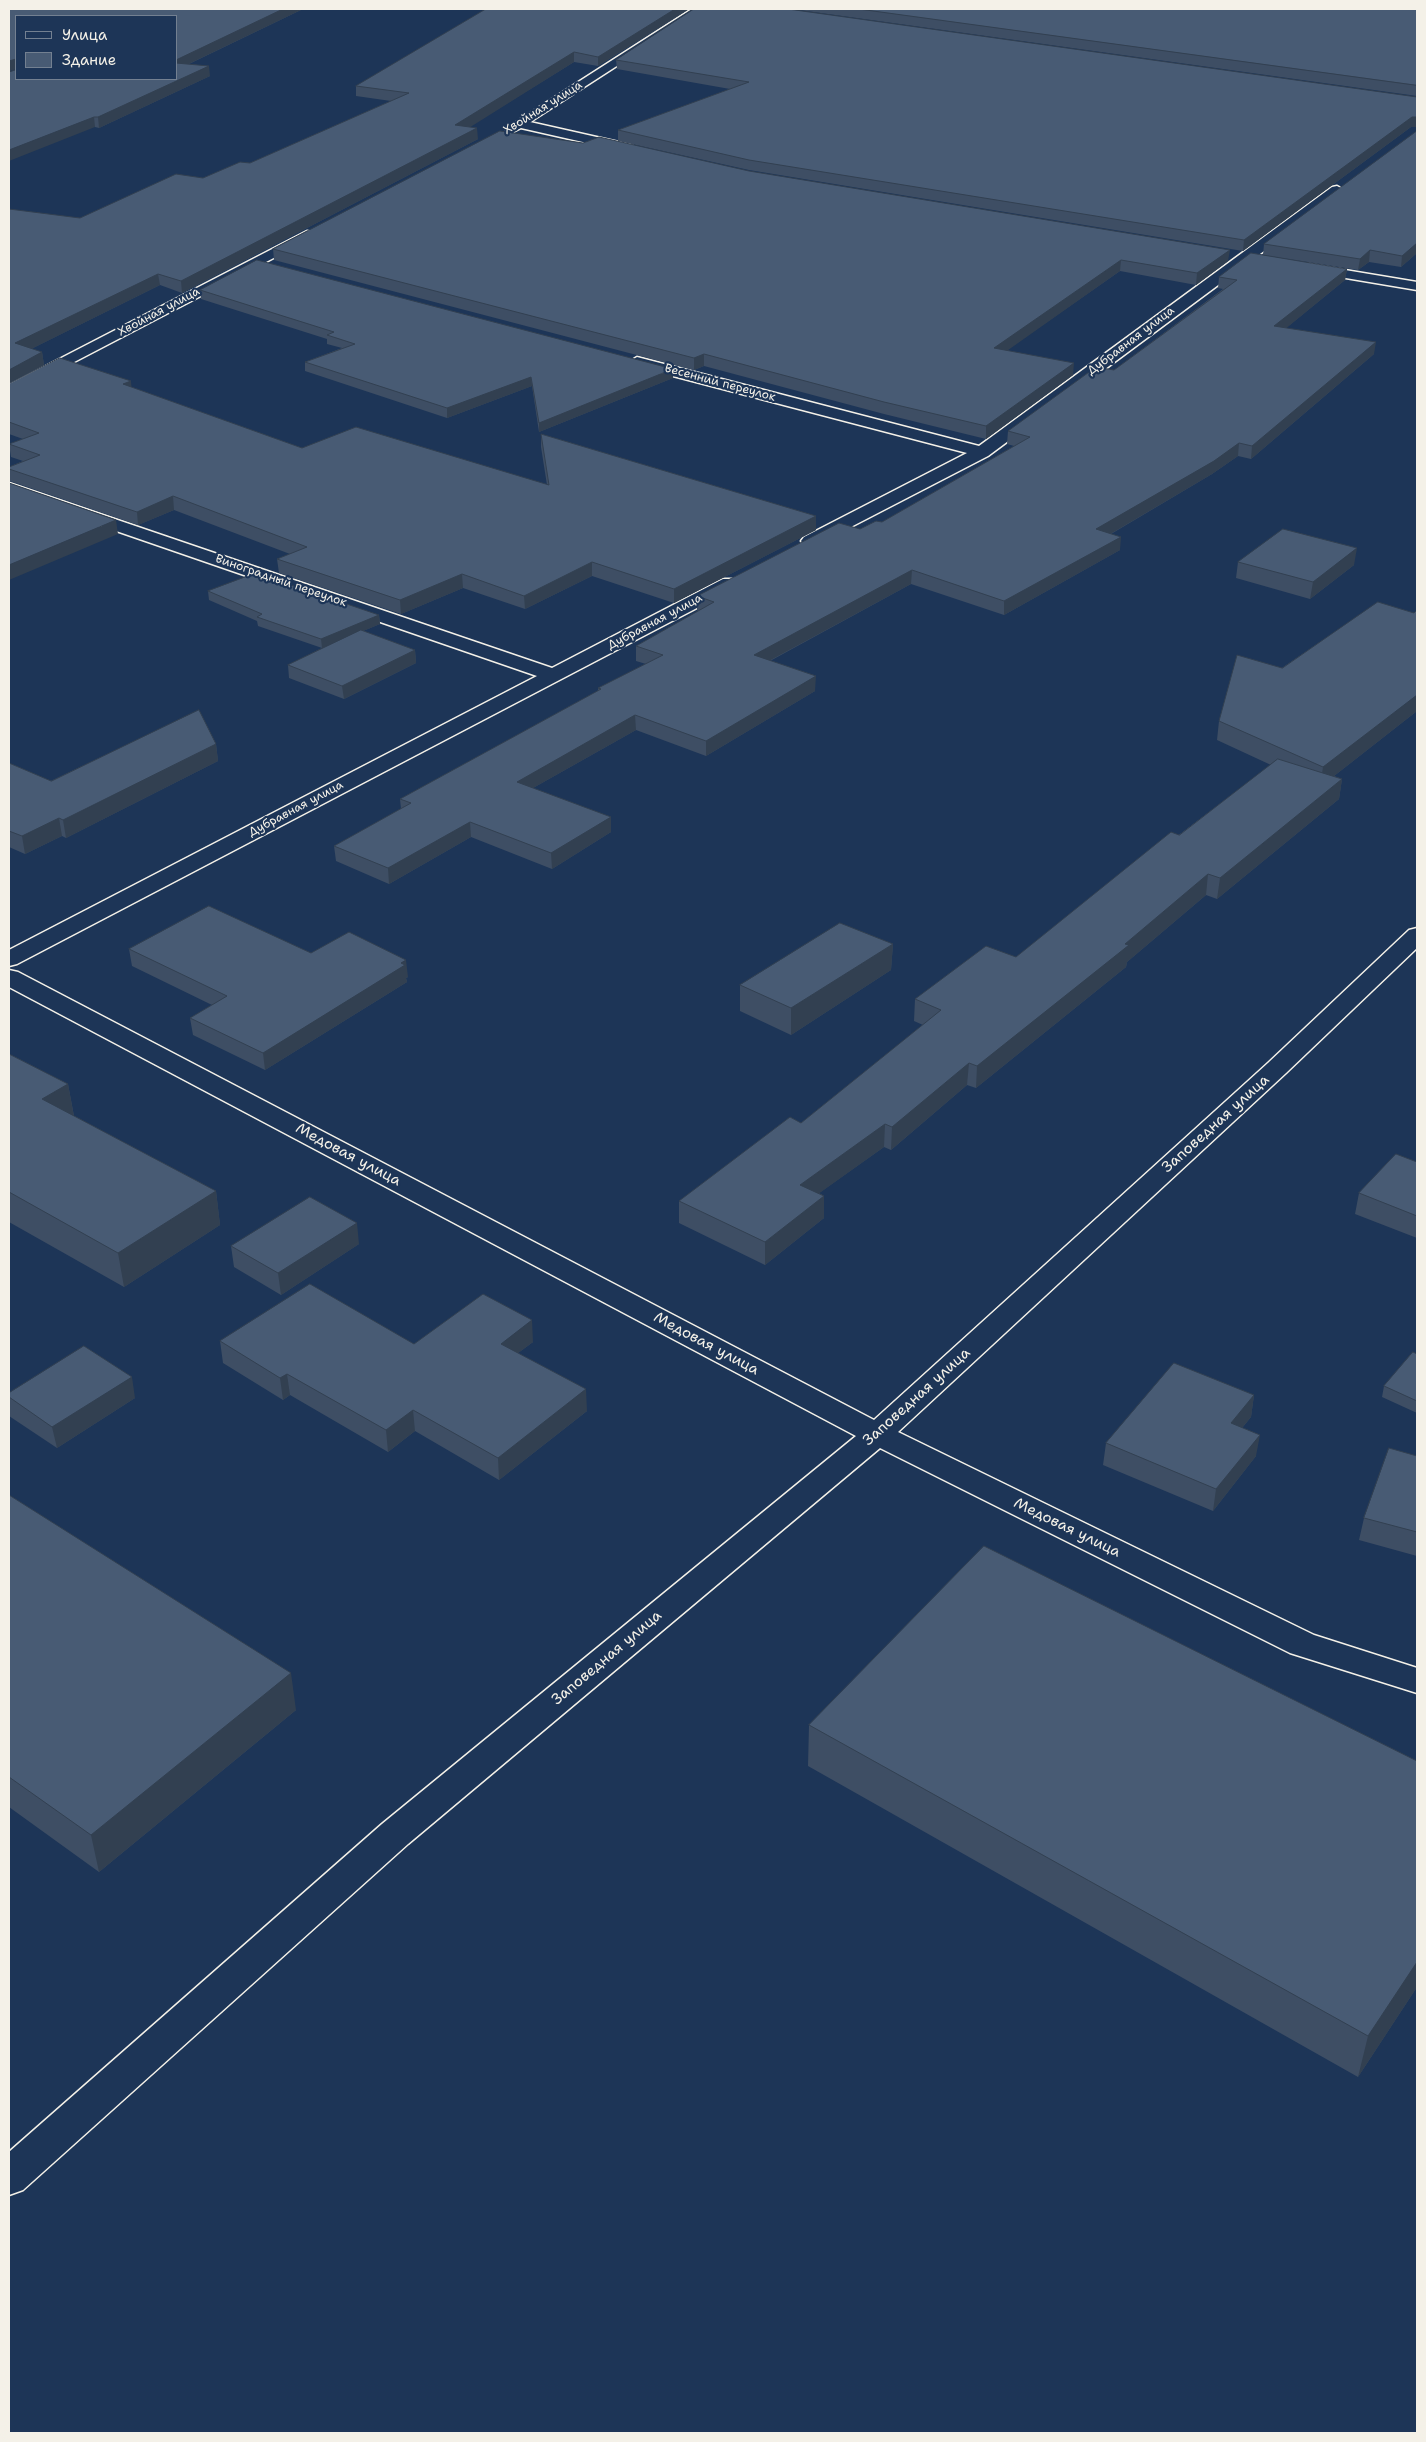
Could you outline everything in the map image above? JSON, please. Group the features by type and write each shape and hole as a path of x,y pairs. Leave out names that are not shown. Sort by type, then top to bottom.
{"street":[{"name":"Хвойная улица","path":"503,134 699,9"},
{"path":"521,124 644,152"},
{"name":"Дубравная улица","path":"798,547 982,452 1354,178"},
{"name":"Хвойная улица","path":"9,391 317,230"},
{"path":"1225,254 1264,260"},
{"path":"255,262 274,267"},
{"path":"1293,265 1417,286"},
{"name":"Весенний переулок","path":"618,357 982,452"},
{"name":"Виноградный переулок","path":"9,488 554,675"},
{"name":"Дубравная улица","path":"9,959 746,574"},
{"name":"Заповедная улица","path":"9,2177 395,1834 877,1434 1269,1075 1417,935"},
{"name":"Медовая улица","path":"9,977 877,1434 1302,1644 1417,1681"}],"building":[{"path":"9,9 283,9 178,59 178,15 15,15 15,59 9,61"},
{"path":"486,9 675,9 598,57 574,52 455,125 477,128 181,281 158,274 15,343 42,352 9,370 9,209 80,218 176,174 203,178 240,162 250,163 409,93 356,86"},
{"path":"694,9 788,9 1417,97 1417,117 1412,117 1244,240 749,160 618,130 749,82 616,60"},
{"path":"859,9 1417,9 1417,85"},
{"path":"178,63 209,66 98,117 9,150 9,72 15,70 15,80 178,80"},
{"path":"500,131 583,143 599,137 749,171 1230,250 1197,273 1121,260 994,348 1074,363 986,426 884,402 704,354 694,358 273,249"},
{"path":"1417,131 1417,243 1402,256 1370,250 1360,259 1264,244"},
{"path":"1251,253 1347,269 1274,326 1376,342 1252,446 1239,443 1214,461 1096,529 1121,537 1004,601 912,570 754,655 816,676 706,741 635,715 517,782 611,817 551,853 470,822 388,868 334,846 411,803 400,799 601,689 598,688 663,655 636,646 714,602 697,596 839,523 860,529 876,521 882,522 1030,437 1008,431 1096,367 1114,370 1237,280 1219,277"},
{"path":"257,260 673,369 539,423 531,377 447,408 305,362 355,344 327,335 334,332 200,290"},
{"path":"60,358 131,381 123,384 302,448 356,427 549,485 541,434 816,516 674,589 592,562 524,596 462,574 400,600 277,559 307,547 173,496 137,512 9,469 9,467 40,455 9,444 39,433 9,422 9,384"},
{"path":"9,483 116,520 9,565"},
{"path":"1283,529 1357,548 1313,582 1238,562"},
{"path":"256,573 379,615 321,639 257,617 262,614 208,591"},
{"path":"1378,602 1414,613 1417,610 1417,695 1323,767 1219,721 1237,655 1282,668"},
{"path":"361,630 415,650 342,686 288,665"},
{"path":"199,710 216,744 63,820 59,818 22,836 9,831 9,763 51,781"},
{"path":"1278,759 1342,779 1220,878 1208,874 1125,944 1129,945 977,1066 969,1063 892,1127 885,1124 800,1185 824,1196 765,1242 679,1201 790,1117 801,1123 941,1010 915,999 986,946 1016,957 1171,832 1179,835"},
{"path":"209,906 311,953 349,932 406,960 401,963 405,965 263,1053 190,1018 227,996 129,949"},
{"path":"840,923 893,944 791,1008 740,985"},
{"path":"9,1054 68,1084 42,1099 216,1191 118,1253 9,1192"},
{"path":"1396,1154 1417,1162 1417,1216 1359,1193"},
{"path":"310,1197 357,1223 278,1273 231,1246"},
{"path":"310,1284 414,1344 483,1294 532,1320 501,1344 586,1389 498,1458 413,1410 386,1430 287,1374 280,1378 220,1341"},
{"path":"84,1346 132,1377 52,1427 9,1397 9,1393"},
{"path":"1413,1352 1417,1354 1417,1401 1384,1386"},
{"path":"1174,1363 1254,1395 1231,1423 1260,1435 1216,1489 1106,1443"},
{"path":"1389,1448 1417,1456 1417,1532 1364,1518"},
{"path":"9,1495 291,1673 91,1835 9,1777"},
{"path":"984,1546 1417,1761 1417,1962 1368,2036 809,1725"}]}
